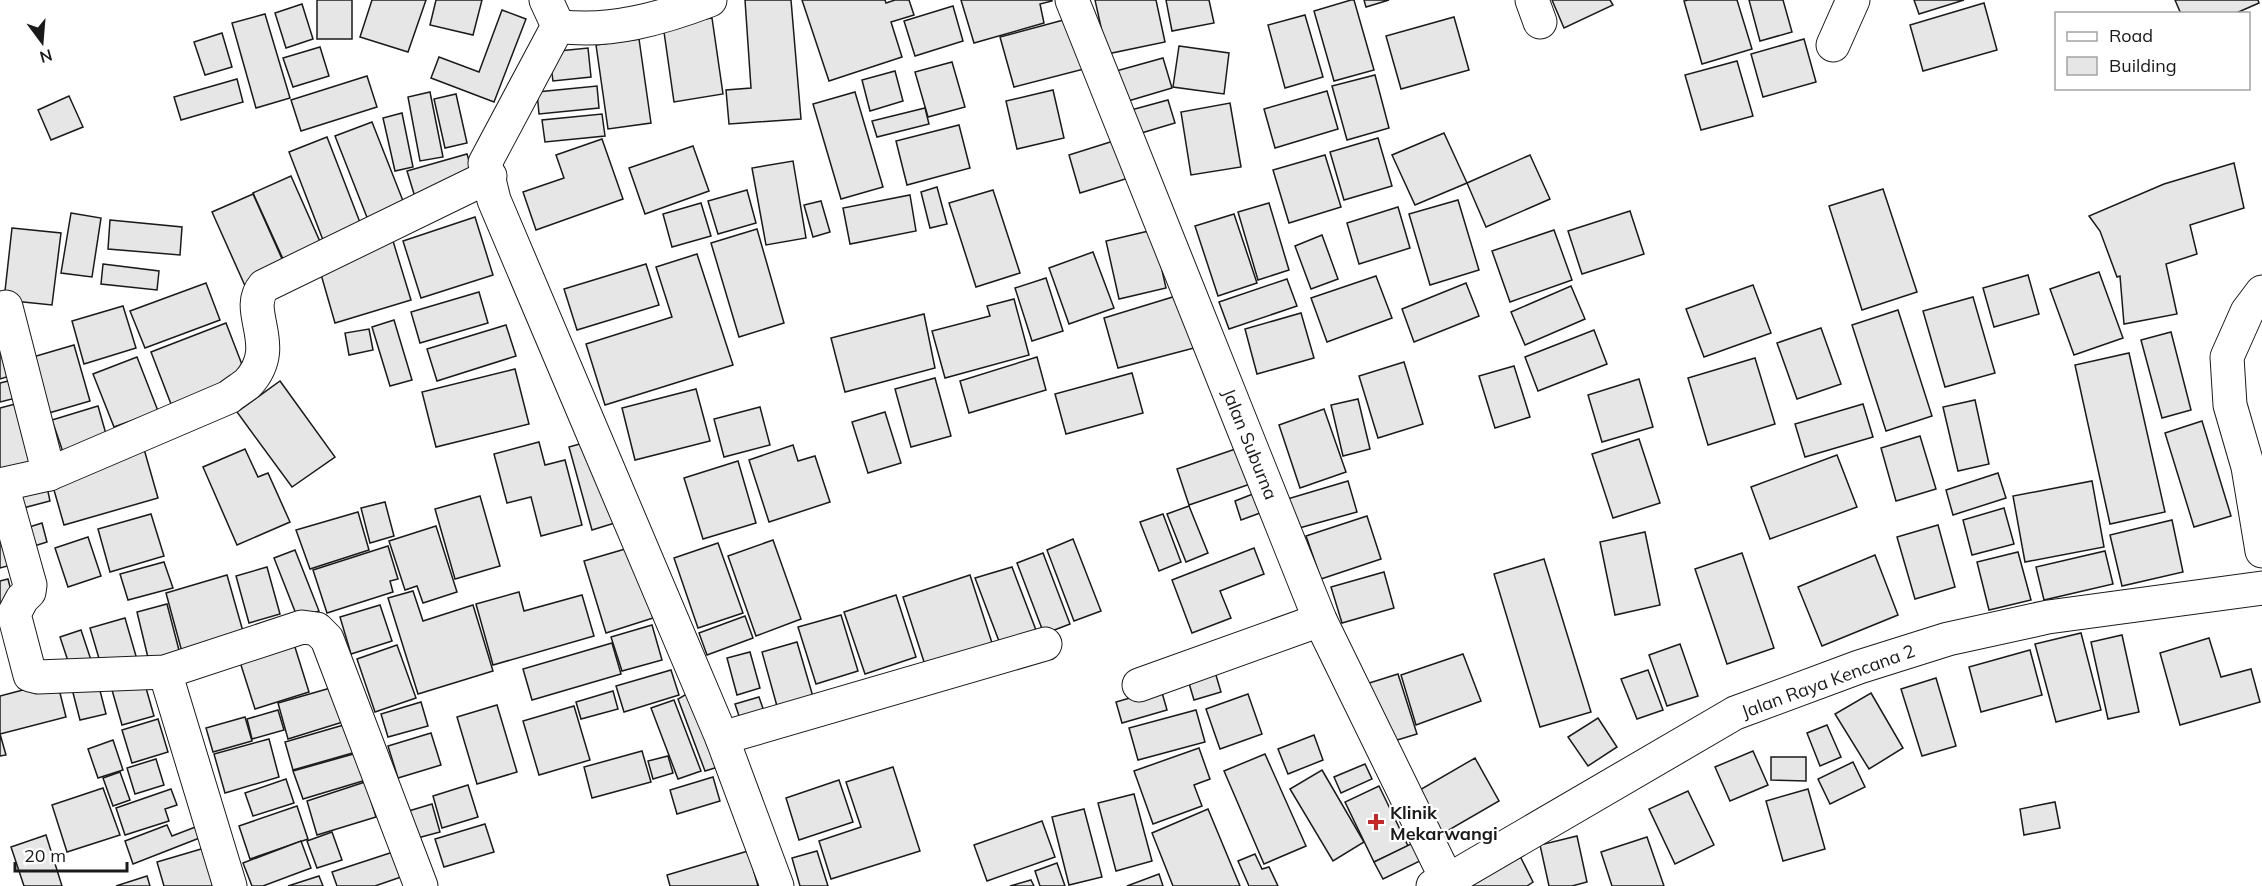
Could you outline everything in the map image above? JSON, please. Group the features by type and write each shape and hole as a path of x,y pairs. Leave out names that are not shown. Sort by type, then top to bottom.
{"street":[{"path":"710,0 629,24 580,29 552,13 485,163 494,200 722,738 777,886"},
{"name":"Jalan Suburna","path":"1072,0 1320,620 1443,884"},
{"path":"1833,45 1853,0"},
{"path":"421,886 327,639 317,628 302,627 165,672 38,677 30,675 14,614 22,599 29,592 30,585 1,485 49,474 229,397 248,382 263,354 263,337 255,304 256,294 264,286 490,176"},
{"path":"2262,292 2247,312 2227,357 2230,405 2248,467 2262,551"},
{"path":"6,307 49,474"},
{"name":"Jalan Raya Kencana 2","path":"1443,884 1735,713 1859,667 1948,639 2048,617 2262,588"},
{"path":"1140,685 1320,620"},
{"path":"722,738 1045,644"},
{"path":"165,672 230,886"}],"building":[{"path":"317,0 352,0 352,39 317,39"},
{"path":"372,0 426,0 408,52 360,37"},
{"path":"436,0 482,0 473,35 430,25"},
{"path":"745,0 791,0 801,119 729,124 726,90 751,88"},
{"path":"802,0 885,0 886,3 895,0 909,0 914,15 891,22 902,57 829,81"},
{"path":"961,0 1052,1 1040,4 1044,23 974,43"},
{"path":"1095,0 1156,0 1165,42 1107,54"},
{"path":"1166,0 1209,0 1214,23 1172,31"},
{"path":"1354,0 1374,70 1334,81 1314,11"},
{"path":"1364,0 1389,0 1366,7"},
{"path":"1552,0 1610,0 1613,5 1564,28"},
{"path":"1737,0 1752,49 1702,64 1684,1"},
{"path":"1749,0 1783,0 1792,32 1760,41"},
{"path":"1914,0 1964,0 1919,14"},
{"path":"2175,0 2258,0 2259,3 2239,12 2180,12"},
{"path":"1984,3 1997,50 1923,71 1910,25"},
{"path":"302,4 313,39 286,48 275,13"},
{"path":"953,6 963,41 915,56 904,21"},
{"path":"502,10 526,19 494,102 431,78 439,57 479,72"},
{"path":"265,14 290,98 256,108 232,23"},
{"path":"1305,15 1323,77 1285,88 1268,25"},
{"path":"1454,17 1469,70 1401,89 1386,36"},
{"path":"712,18 723,94 674,102 663,25"},
{"path":"1071,18 1084,69 1014,87 1000,37"},
{"path":"222,33 232,67 205,75 194,42"},
{"path":"639,39 651,123 608,129 596,45"},
{"path":"1804,39 1816,82 1763,97 1751,54"},
{"path":"1179,46 1229,53 1224,94 1173,87"},
{"path":"320,47 329,76 293,87 283,58"},
{"path":"588,48 591,77 553,81 549,52"},
{"path":"1163,58 1172,88 1118,104 1109,73"},
{"path":"1737,61 1753,116 1701,130 1685,75"},
{"path":"952,62 965,107 928,117 915,72"},
{"path":"895,71 903,101 870,111 862,80"},
{"path":"1375,75 1389,128 1347,140 1332,86"},
{"path":"367,76 377,107 301,131 291,100"},
{"path":"237,79 243,102 181,120 174,97"},
{"path":"597,86 599,108 539,114 537,92"},
{"path":"1053,90 1064,138 1017,149 1006,101"},
{"path":"1327,91 1338,129 1275,148 1264,109"},
{"path":"430,92 443,157 420,161 408,97"},
{"path":"855,92 883,187 841,199 813,104"},
{"path":"456,94 467,143 445,148 434,99"},
{"path":"69,96 83,127 51,140 38,110"},
{"path":"1168,100 1175,123 1138,134 1131,110"},
{"path":"1230,103 1241,167 1191,175 1181,112"},
{"path":"925,108 929,124 877,137 872,121"},
{"path":"402,113 413,167 395,171 383,118"},
{"path":"602,114 605,136 545,142 542,120"},
{"path":"372,122 407,211 370,225 335,136"},
{"path":"959,125 970,168 907,185 896,141"},
{"path":"1444,133 1467,183 1415,205 1392,155"},
{"path":"327,137 361,225 323,240 289,152"},
{"path":"1123,138 1135,176 1080,193 1069,155"},
{"path":"1378,138 1392,186 1344,200 1330,152"},
{"path":"602,139 623,199 536,230 523,192 564,178 556,155"},
{"path":"693,146 709,191 645,214 629,168"},
{"path":"467,154 475,180 415,197 407,171"},
{"path":"1325,155 1341,207 1289,223 1273,170"},
{"path":"1530,155 1550,199 1486,227 1467,183"},
{"path":"793,161 806,238 766,245 752,168"},
{"path":"2234,163 2244,208 2190,225 2197,254 2166,264 2177,314 2124,324 2120,276 2117,277 2100,231 2089,216 2164,184"},
{"path":"291,176 325,253 288,270 253,193"},
{"path":"937,187 947,224 930,228 921,192"},
{"path":"1883,189 1917,292 1862,310 1829,206"},
{"path":"747,190 756,223 718,234 708,201"},
{"path":"993,190 1020,273 976,287 949,203"},
{"path":"253,194 287,270 246,288 212,212"},
{"path":"910,195 916,231 850,244 843,208"},
{"path":"1458,200 1479,270 1430,285 1409,214"},
{"path":"821,201 830,232 813,237 804,205"},
{"path":"701,203 711,236 672,247 663,214"},
{"path":"1269,203 1289,270 1258,280 1238,212"},
{"path":"1398,207 1410,248 1359,264 1347,223"},
{"path":"1630,211 1644,254 1582,274 1568,231"},
{"path":"71,213 101,218 92,277 61,273"},
{"path":"1234,214 1257,283 1218,296 1195,226"},
{"path":"475,217 493,275 421,298 403,241"},
{"path":"110,220 182,227 180,255 108,249"},
{"path":"12,228 61,233 52,305 4,300"},
{"path":"757,229 784,323 739,337 711,243"},
{"path":"1153,230 1166,288 1119,299 1106,241"},
{"path":"1554,230 1572,280 1510,302 1492,251"},
{"path":"1322,235 1338,279 1311,289 1295,246"},
{"path":"393,241 411,300 335,323 318,264"},
{"path":"1093,252 1114,308 1069,324 1049,268"},
{"path":"697,254 733,365 605,405 586,344 672,317 656,267"},
{"path":"103,264 159,271 157,290 101,284"},
{"path":"646,264 659,305 577,330 564,289"},
{"path":"2099,272 2123,338 2074,355 2050,289"},
{"path":"2028,275 2039,314 1994,327 1983,288"},
{"path":"1376,276 1392,318 1327,342 1311,298"},
{"path":"1046,278 1063,331 1032,341 1015,288"},
{"path":"1287,279 1297,306 1229,329 1219,302"},
{"path":"206,283 220,320 145,348 130,311"},
{"path":"1466,283 1479,316 1414,342 1402,309"},
{"path":"1753,285 1771,333 1704,357 1686,309"},
{"path":"1571,286 1585,319 1525,345 1511,312"},
{"path":"479,292 488,323 420,343 411,312"},
{"path":"1176,296 1194,348 1118,368 1104,318"},
{"path":"1973,297 1995,373 1945,387 1923,311"},
{"path":"1014,299 1029,355 945,378 932,331 990,316 987,306"},
{"path":"123,306 136,348 84,364 72,321"},
{"path":"1898,310 1932,416 1886,431 1852,325"},
{"path":"1301,313 1314,358 1257,374 1245,329"},
{"path":"924,314 935,368 845,392 831,338"},
{"path":"394,320 412,380 390,386 372,327"},
{"path":"226,323 246,375 171,404 151,352"},
{"path":"506,325 516,356 437,381 427,349"},
{"path":"1821,328 1841,384 1797,399 1777,343"},
{"path":"369,329 373,350 349,355 345,333"},
{"path":"1594,330 1607,364 1538,391 1525,357"},
{"path":"2171,332 2191,410 2162,418 2141,340"},
{"path":"74,345 90,401 42,415 26,359"},
{"path":"10,350 16,374 0,379 0,352"},
{"path":"2129,353 2165,512 2110,524 2075,365"},
{"path":"137,357 158,411 114,427 93,374"},
{"path":"1037,357 1046,390 969,413 960,381"},
{"path":"1755,358 1775,424 1708,445 1688,378"},
{"path":"1404,362 1423,424 1378,438 1359,376"},
{"path":"1514,366 1530,417 1495,428 1479,376"},
{"path":"515,369 529,424 436,447 422,392"},
{"path":"1132,373 1143,413 1066,434 1055,394"},
{"path":"935,378 951,436 911,447 895,389"},
{"path":"1639,379 1653,427 1602,442 1588,395"},
{"path":"12,380 16,398 0,402 0,383"},
{"path":"280,381 335,457 292,487 237,412"},
{"path":"696,389 710,441 635,460 622,408"},
{"path":"1358,399 1370,449 1343,456 1331,405"},
{"path":"1975,400 1989,464 1958,471 1943,407"},
{"path":"19,403 36,469 0,469 0,408"},
{"path":"1863,404 1873,437 1805,457 1795,424"},
{"path":"98,406 108,441 64,455 52,420"},
{"path":"760,407 770,445 724,457 714,419"},
{"path":"1324,409 1346,472 1300,488 1279,425"},
{"path":"885,412 901,463 868,473 852,422"},
{"path":"2202,421 2231,516 2194,527 2165,433"},
{"path":"1920,436 1936,489 1896,501 1881,448"},
{"path":"1639,439 1660,503 1613,518 1592,454"},
{"path":"594,440 618,522 592,530 569,447"},
{"path":"539,442 545,465 565,460 582,525 541,536 531,497 507,503 494,454"},
{"path":"1250,444 1262,480 1189,505 1177,469"},
{"path":"793,445 798,461 815,456 830,502 769,522 749,460"},
{"path":"144,449 158,498 64,525 50,476"},
{"path":"245,449 258,477 268,473 290,522 237,545 203,467"},
{"path":"1837,455 1857,507 1770,539 1751,487"},
{"path":"738,461 756,523 703,539 684,478"},
{"path":"1998,473 2006,498 1953,515 1946,490"},
{"path":"1348,481 1357,512 1292,530 1284,500"},
{"path":"2092,481 2104,547 2025,562 2013,496"},
{"path":"47,487 50,501 23,508 19,494"},
{"path":"1263,490 1271,509 1241,520 1235,501"},
{"path":"480,496 500,566 455,579 435,509"},
{"path":"385,502 394,536 370,543 361,508"},
{"path":"1189,506 1208,553 1186,562 1167,514"},
{"path":"2004,508 2014,544 1972,555 1963,520"},
{"path":"358,512 369,550 310,569 296,530"},
{"path":"151,514 164,556 110,572 98,529"},
{"path":"1163,514 1181,562 1159,571 1140,522"},
{"path":"1367,516 1381,559 1321,579 1306,536"},
{"path":"2172,520 2183,572 2122,586 2110,535"},
{"path":"42,523 47,542 28,548 23,529"},
{"path":"1938,525 1955,587 1915,599 1897,537"},
{"path":"436,526 457,592 423,603 417,586 405,590 389,541"},
{"path":"0,527 11,565 0,568"},
{"path":"1645,532 1660,605 1615,615 1600,542"},
{"path":"88,537 101,576 68,587 55,548"},
{"path":"1073,539 1101,611 1074,621 1047,550"},
{"path":"773,540 801,619 756,636 728,556"},
{"path":"718,543 743,613 698,628 674,558"},
{"path":"388,546 398,579 390,581 393,592 327,613 313,570"},
{"path":"632,547 653,618 606,633 584,561"},
{"path":"1254,548 1264,574 1220,591 1231,618 1192,633 1172,580"},
{"path":"295,550 319,611 298,619 274,558"},
{"path":"2105,551 2113,584 2044,600 2036,567"},
{"path":"2018,552 2031,600 1989,610 1977,562"},
{"path":"1043,553 1070,624 1044,634 1017,563"},
{"path":"1742,553 1774,648 1727,664 1695,569"},
{"path":"1875,555 1898,615 1822,646 1798,587"},
{"path":"1544,559 1591,712 1540,727 1494,574"},
{"path":"164,562 173,588 128,600 120,574"},
{"path":"267,567 280,614 249,623 236,576"},
{"path":"1012,567 1039,638 1002,649 975,578"},
{"path":"1384,572 1394,608 1342,623 1331,587"},
{"path":"227,575 244,635 182,652 166,593"},
{"path":"970,575 994,649 927,671 903,597"},
{"path":"8,579 15,606 0,610 0,581"},
{"path":"413,591 423,621 473,605 493,671 418,694 388,598"},
{"path":"519,592 524,611 582,595 594,636 493,665 476,604"},
{"path":"896,595 916,657 865,674 844,612"},
{"path":"167,604 181,658 150,666 137,612"},
{"path":"380,605 392,641 351,654 340,617"},
{"path":"841,615 858,671 816,684 798,627"},
{"path":"745,616 753,638 707,655 699,633"},
{"path":"125,618 138,663 103,672 90,628"},
{"path":"652,625 662,660 622,671 611,637"},
{"path":"81,630 92,663 71,670 60,637"},
{"path":"2081,633 2101,710 2056,722 2035,644"},
{"path":"2122,635 2139,712 2108,719 2091,642"},
{"path":"2209,638 2221,677 2251,669 2260,702 2180,725 2160,653"},
{"path":"797,642 816,707 780,717 762,652"},
{"path":"612,643 621,674 532,700 523,669"},
{"path":"294,644 309,692 255,709 240,662"},
{"path":"1680,644 1698,696 1667,706 1649,655"},
{"path":"397,645 416,698 375,712 357,659"},
{"path":"2030,650 2042,695 1981,712 1969,667"},
{"path":"750,652 760,688 737,695 727,658"},
{"path":"1463,654 1481,701 1416,725 1401,675"},
{"path":"671,670 679,695 624,712 616,686"},
{"path":"1648,670 1663,710 1637,719 1621,679"},
{"path":"1215,672 1221,692 1194,700 1188,680"},
{"path":"1398,674 1417,734 1384,744 1366,684"},
{"path":"1936,678 1956,746 1922,756 1901,689"},
{"path":"97,679 106,714 80,720 71,685"},
{"path":"57,681 66,717 0,734 0,696"},
{"path":"144,681 154,716 122,725 112,690"},
{"path":"334,687 346,721 288,739 278,703"},
{"path":"1161,689 1167,710 1122,723 1116,702"},
{"path":"613,691 618,709 581,719 576,702"},
{"path":"690,692 718,767 705,771 678,699"},
{"path":"1871,693 1903,748 1869,769 1835,714"},
{"path":"1248,694 1262,734 1220,749 1206,709"},
{"path":"759,697 767,720 743,728 735,704"},
{"path":"674,700 701,771 678,779 651,708"},
{"path":"421,702 428,726 388,737 381,714"},
{"path":"497,705 517,772 477,784 457,717"},
{"path":"574,706 590,760 539,775 523,721"},
{"path":"278,710 284,730 252,739 247,719"},
{"path":"1196,710 1205,742 1138,760 1129,728"},
{"path":"245,717 252,741 213,752 206,728"},
{"path":"1598,718 1617,747 1588,766 1568,737"},
{"path":"158,719 168,752 132,763 122,730"},
{"path":"347,724 356,752 293,770 285,742"},
{"path":"1827,725 1841,757 1820,766 1807,733"},
{"path":"431,733 441,765 398,778 388,746"},
{"path":"0,734 6,755 0,756"},
{"path":"1314,735 1323,760 1288,774 1278,749"},
{"path":"269,739 279,777 225,793 214,754"},
{"path":"113,740 123,770 98,778 88,749"},
{"path":"1199,748 1210,779 1194,785 1202,806 1153,824 1134,771"},
{"path":"642,751 651,782 592,798 584,767"},
{"path":"1753,751 1768,785 1730,801 1715,767"},
{"path":"357,753 366,780 303,799 293,771"},
{"path":"1265,754 1306,846 1264,864 1224,771"},
{"path":"668,756 673,773 653,779 648,761"},
{"path":"1771,757 1806,757 1806,781 1771,780"},
{"path":"1475,758 1499,801 1442,834 1418,791"},
{"path":"156,759 164,785 135,794 127,768"},
{"path":"1853,762 1865,787 1830,804 1818,779"},
{"path":"1365,764 1372,779 1341,793 1334,777"},
{"path":"893,767 920,851 831,879 819,841 861,827 846,782"},
{"path":"1322,770 1364,842 1333,861 1290,789"},
{"path":"120,772 130,800 113,806 103,778"},
{"path":"713,777 720,801 677,814 670,790"},
{"path":"286,779 294,803 253,816 245,793"},
{"path":"839,780 853,822 799,840 786,798"},
{"path":"365,782 376,817 317,835 307,801"},
{"path":"468,785 478,817 442,828 433,796"},
{"name":"Klinik Mekarwangi","path":"1379,786 1408,846 1374,862 1345,802"},
{"path":"103,788 120,835 67,852 52,805"},
{"path":"171,789 177,805 165,809 169,821 125,835 116,808"},
{"path":"1808,789 1825,849 1783,861 1766,801"},
{"path":"1688,791 1714,845 1675,864 1649,809"},
{"path":"1134,794 1152,861 1116,871 1098,803"},
{"path":"2055,802 2060,828 2024,835 2020,809"},
{"path":"432,804 440,832 410,840 402,813"},
{"path":"297,806 308,839 250,859 239,826"},
{"path":"1084,809 1102,877 1069,885 1052,817"},
{"path":"1208,809 1240,886 1173,886 1152,833"},
{"path":"1042,821 1055,857 987,881 974,845"},
{"path":"485,824 494,852 444,867 435,839"},
{"path":"167,825 172,836 198,826 202,837 133,864 125,841"},
{"path":"332,832 342,860 317,868 307,841"},
{"path":"46,835 62,886 24,886 11,847"},
{"path":"1577,836 1587,882 1572,886 1549,886 1540,845"},
{"path":"1647,837 1664,886 1612,886 1601,852"},
{"path":"301,841 311,868 263,886 252,886 243,863"},
{"path":"1415,842 1424,859 1383,879 1374,862"},
{"path":"208,847 220,886 164,886 157,862"},
{"path":"748,851 758,886 670,886 667,875"},
{"path":"817,851 828,886 800,886 792,858"},
{"path":"393,852 401,877 375,886 337,886 332,872"},
{"path":"1255,854 1262,869 1269,867 1278,886 1249,886 1238,861"},
{"path":"1520,856 1533,882 1527,886 1471,886"},
{"path":"1057,863 1065,886 1040,886 1035,871"},
{"path":"1159,874 1163,886 1127,886"},
{"path":"147,876 150,886 116,886"},
{"path":"319,876 323,886 288,886"},
{"path":"1031,880 1034,886 1010,886"}],"place":[{"name":"Klinik Mekarwangi","path":"1376,822"}]}
